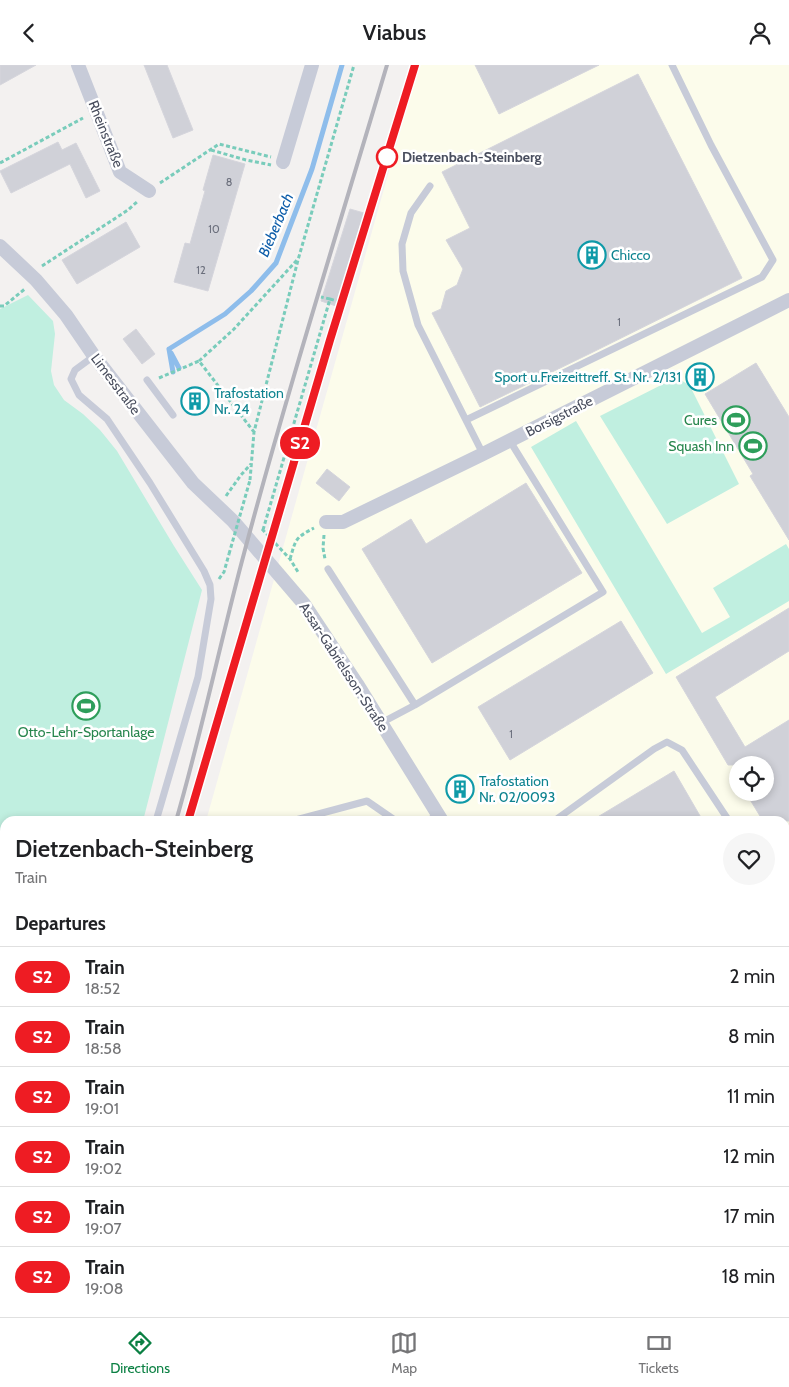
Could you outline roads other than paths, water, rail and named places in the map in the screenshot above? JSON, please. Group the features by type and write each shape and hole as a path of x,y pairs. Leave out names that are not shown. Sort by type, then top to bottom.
{"street":[{"name":"Rheinstraße","path":"78,65 120,172 148,191"},
{"path":"280,162 312,65"},
{"name":"Limesstraße","path":"0,246 36,280 66,315 94,356 193,483 233,521"},
{"name":"Borsigstraße","path":"326,522 344,522 510,441 789,300"},
{"name":"Assar-Gabrielsson-Straße","path":"233,521 304,604 381,723 434,816"}],"lane":[{"path":"466,420 762,277 773,260 711,145 672,65"},
{"path":"430,185 411,213 402,244 403,271 418,325 483,454"},
{"path":"94,356 75,370 71,379 79,395 107,419 150,483 204,571 210,585 210,599 198,677 157,816"},
{"path":"146,379 173,415"},
{"path":"381,723 415,705 603,592 510,441"},
{"path":"328,569 415,705"},
{"path":"561,816 654,749 667,742 682,750 726,816"},
{"path":"311,816 367,801 389,816"}],"waterway":[{"name":"Bieberbach","path":"169,349 225,314 251,291 276,263 312,169 342,65"},
{"path":"169,349 173,372"},
{"path":"171,353 179,368"}],"railway":[{"path":"177,816 259,499 294,375 387,65"},
{"path":"189,816 338,314 415,65"}],"train":[{"name":"S2","path":"189,816 330,340 415,65"}],"place":[{"name":"Dietzenbach-Steinberg","path":"387,157"},
{"name":"Chicco","path":"592,255"},
{"name":"Sport u.Freizeittreff. St. Nr. 2/131","path":"700,377"},
{"name":"Trafostation Nr. 24","path":"195,401"},
{"name":"Cures","path":"736,420"},
{"name":"Squash Inn","path":"753,446"},
{"name":"Otto-Lehr-Sportanlage","path":"86,706"},
{"name":"Trafostation Nr. 02/0093","path":"460,789"}]}
